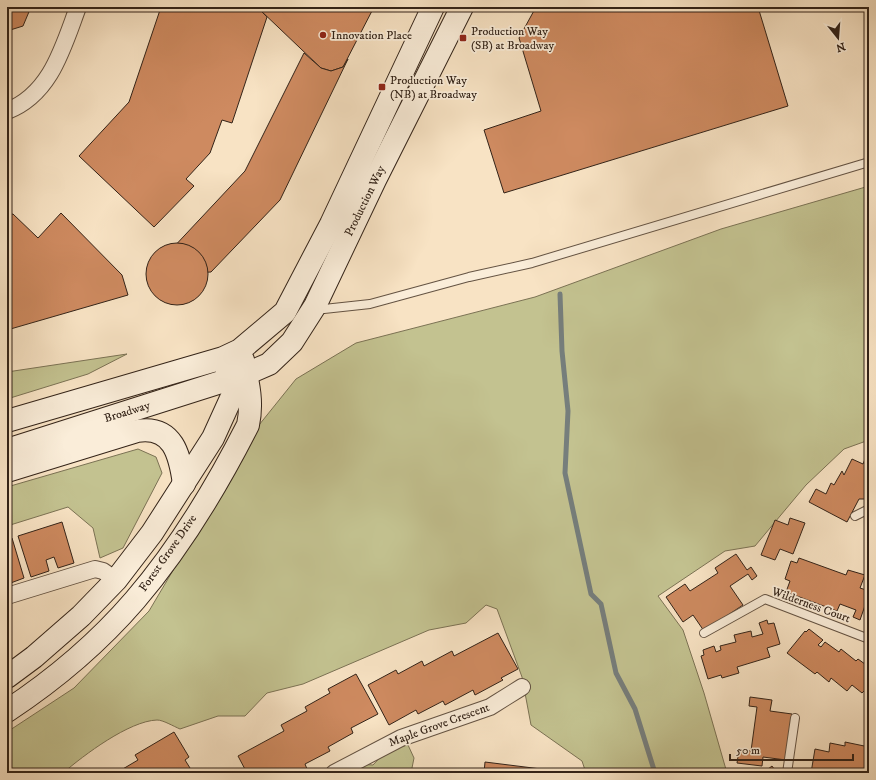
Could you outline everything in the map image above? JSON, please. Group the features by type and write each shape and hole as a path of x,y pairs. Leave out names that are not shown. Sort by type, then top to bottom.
{"street":[{"path":"7,111 29,98 43,85 53,71 78,7"},
{"name":"Production Way","path":"232,354 285,312 330,224 433,7"},
{"name":"Production Way","path":"239,377 268,364 292,342 315,306 375,180 462,7"},
{"name":"Forest Grove Drive","path":"7,711 55,676 95,642 135,600 163,564 203,504 248,425 251,412 251,397 239,377 232,354"},
{"name":"Broadway","path":"7,421 232,354"},
{"name":"Forest Grove Drive","path":"7,677 34,657 75,621 116,580 152,533 213,438 239,377"},
{"name":"Broadway","path":"7,450 239,377"},
{"path":"7,471 137,431 148,429 158,432 172,443 181,464 184,484"},
{"path":"7,596 95,569 102,571 116,580"},
{"name":"Maple Grove Crescent","path":"334,773 401,738 490,707 522,687"}],"lane":[{"path":"315,306 324,309 370,304 469,277 532,264 869,162"},
{"path":"855,516 869,509"},
{"name":"Wilderness Court","path":"704,632 765,599 869,639"},
{"path":"787,773 795,718"}],"shaded area":[{"path":"869,186 869,440 844,449 806,485 755,546 725,551 658,596 683,630 704,693 727,773 586,773 582,761 531,725 522,677 497,609 486,605 466,623 429,630 303,684 267,693 245,716 218,716 180,729 159,720 146,722 120,732 83,757 63,773 7,773 7,732 74,688 149,611 259,425 296,379 356,343 535,297 721,229"},
{"path":"127,354 88,374 7,399 7,372"},
{"path":"138,449 156,457 162,473 123,548 100,558 93,528 68,507 7,526 7,487"},
{"path":"408,745 414,758 411,773 345,773 356,764 373,765 387,750"}],"building":[{"path":"7,7 31,7 23,26 7,31"},
{"path":"161,7 257,7 267,17 232,123 222,120 210,153 186,179 194,186 154,227 79,156 129,102"},
{"name":"Innovation Place","path":"257,7 374,7 343,67 331,71 321,68"},
{"path":"536,7 758,7 788,106 504,193 484,130 541,111 519,38"},
{"path":"304,53 321,68 331,71 343,67 348,59 280,200 211,272 192,273 170,251 245,171"},
{"path":"61,213 122,275 128,295 7,330 7,215 13,214 38,238"},
{"path":"171,243 183,243 199,252 206,262 208,274 206,286 199,296 183,305 171,305 160,300 151,291 146,280 146,268 151,257 160,248"},
{"path":"867,454 869,455 869,492 865,499 859,499 847,522 809,502 816,489 826,494 831,483 834,485 842,471 844,475 852,459 863,464"},
{"path":"790,518 805,523 793,554 780,549 775,560 761,555 775,520 788,525"},
{"path":"62,522 74,563 58,568 54,557 46,560 49,571 31,577 18,536"},
{"path":"12,538 24,578 8,584 7,540"},
{"path":"736,554 747,570 751,567 757,576 752,580 748,574 730,586 743,605 704,631 693,615 683,622 666,597 685,584 690,591 718,573 715,568"},
{"path":"799,558 846,575 848,570 865,575 860,588 869,591 869,594 860,620 853,617 856,610 840,604 837,611 786,592 790,581 785,579 791,561 797,563"},
{"path":"767,620 768,624 774,623 780,644 767,648 770,657 737,667 739,673 722,678 721,675 708,679 701,656 704,655 703,650 714,646 716,652 721,650 720,646 736,642 734,635 751,631 752,637 763,634 759,623"},
{"path":"809,629 823,640 818,645 821,647 825,642 839,652 841,649 856,661 858,659 869,667 869,695 864,691 862,693 852,685 847,691 831,678 829,682 817,672 815,674 787,653 805,631 806,632"},
{"path":"498,633 518,669 501,678 503,680 475,695 473,690 445,705 443,701 418,714 416,710 389,725 368,685 396,670 398,674 422,661 424,666 452,651 454,656"},
{"path":"356,674 378,714 351,728 353,733 328,747 330,751 305,764 307,769 300,773 247,773 238,756 284,731 281,725 307,711 305,707 330,693 328,689"},
{"path":"750,697 772,700 770,711 792,714 786,760 763,757 762,766 737,763 739,750 751,751 757,707 749,706"},
{"path":"174,732 189,757 185,760 190,768 183,773 116,773 138,760 135,755"},
{"path":"845,742 869,747 869,773 811,773 815,749 829,752 830,743 845,746"},
{"path":"485,762 573,773 484,773"},
{"path":"772,766 777,773 763,773"}],"waterway":[{"path":"560,294 562,351 568,411 565,473 591,594 601,604 616,673 635,709 655,773"}],"place":[{"name":"Innovation Place","path":"323,35"},
{"name":"Production Way (SB) at Broadway","path":"463,38"},
{"name":"Production Way (NB) at Broadway","path":"382,87"}]}
